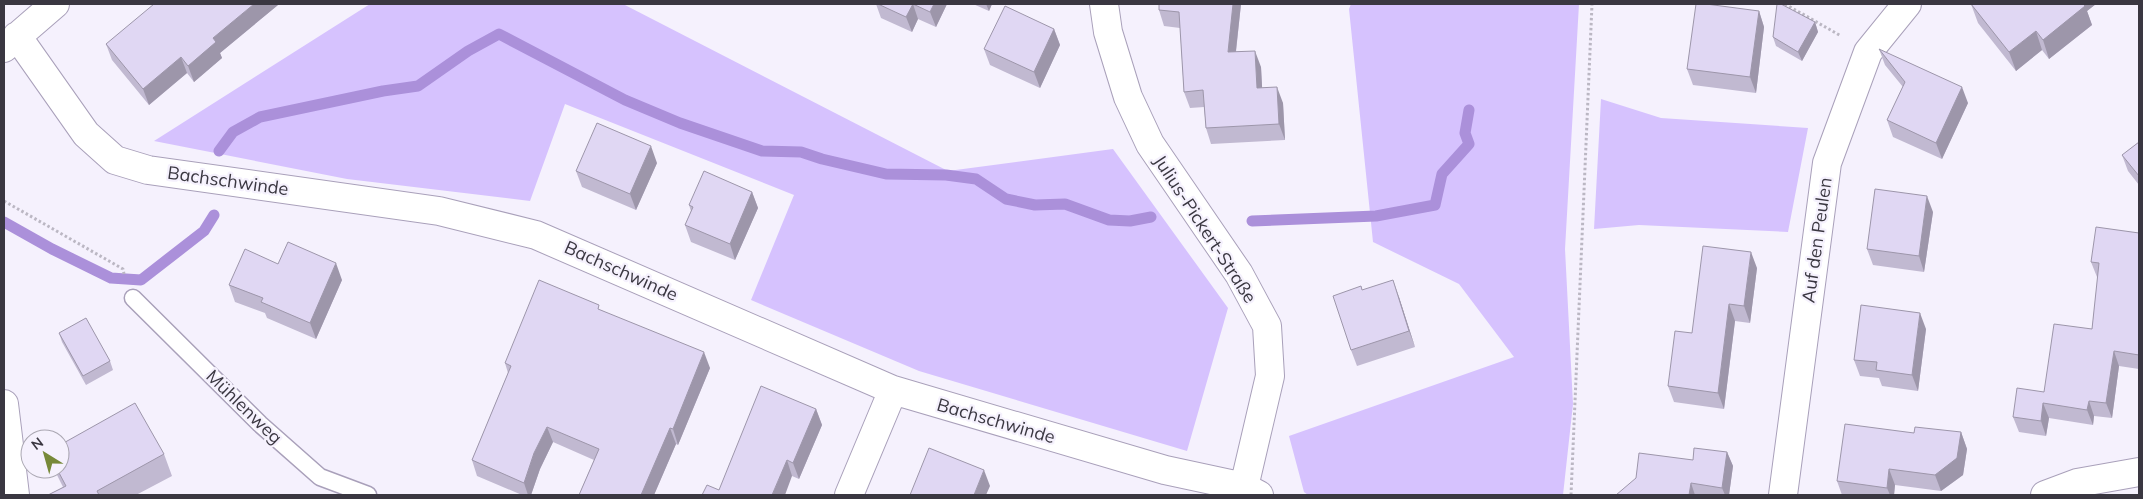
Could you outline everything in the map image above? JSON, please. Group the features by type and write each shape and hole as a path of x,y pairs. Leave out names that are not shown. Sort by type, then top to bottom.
{"street":[{"path":"10,42 55,4"},
{"name":"Julius-Pickert-Straße","path":"1104,4 1108,32 1125,88 1150,144 1239,274 1267,326 1270,376 1252,491"},
{"name":"Auf den Peulen","path":"1783,495 1827,163 1868,52 1907,4"},
{"name":"Bachschwinde","path":"10,42 86,134 115,160 148,170 439,211 536,235 893,390 1165,470 1252,491"},
{"path":"849,495 893,390"},
{"path":"4,404 15,495"},
{"path":"2045,495 2077,483 2139,472"}],"lane":[{"name":"Mühlenweg","path":"133,298 260,424 320,477 368,495"}],"path":[{"path":"1571,495 1592,4"},
{"path":"1785,4 1868,52"},
{"path":"4,201 123,269"}],"shaded area":[{"path":"370,4 623,4 948,171 1113,149 1228,308 1187,451 919,371 751,300 794,195 565,104 530,201 347,179 154,141"},
{"path":"1351,4 1579,4 1565,249 1573,404 1563,495 1308,495 1304,492 1289,436 1514,357 1459,284 1373,242 1349,9"},
{"path":"1601,99 1661,118 1808,128 1788,232 1639,225 1594,229"}],"building":[{"path":"154,4 254,4 213,38 216,42 188,66 181,57 143,89 106,44"},
{"path":"878,4 913,4 906,17"},
{"path":"913,4 934,4 930,12"},
{"path":"1159,4 1233,4 1228,52 1255,51 1257,88 1277,87 1279,124 1206,128 1203,90 1184,92 1179,12 1159,10"},
{"path":"1696,4 1759,11 1750,77 1687,69"},
{"path":"1777,4 1781,4 1815,22 1798,52 1773,37"},
{"path":"1971,4 2083,4 2085,6 2043,40 2036,31 2009,52"},
{"path":"1005,6 1054,29 1034,72 984,49"},
{"path":"1879,49 1962,87 1936,143 1887,120 1905,82"},
{"path":"597,123 651,146 630,194 576,171"},
{"path":"2139,142 2139,176 2122,155"},
{"path":"704,171 752,192 730,244 685,225 693,207 689,205"},
{"path":"1875,189 1927,196 1919,256 1867,249"},
{"path":"2096,227 2139,233 2139,355 2114,351 2106,403 2089,401 2087,410 2043,403 2041,421 2013,417 2017,388 2044,392 2054,324 2092,329 2099,263 2091,262"},
{"path":"288,242 336,263 310,323 261,302 263,298 229,285 245,249 278,264"},
{"path":"1703,246 1751,252 1744,306 1729,304 1718,393 1668,386 1675,331 1692,333"},
{"path":"539,280 599,305 598,309 704,352 673,429 670,428 641,495 579,495 599,449 547,427 534,453 524,483 472,460 511,366 505,363"},
{"path":"1393,280 1409,331 1351,350 1333,296 1361,286 1362,290"},
{"path":"1861,305 1920,313 1912,375 1876,370 1877,362 1854,360"},
{"path":"86,318 110,361 83,376 59,333"},
{"path":"761,386 816,409 793,463 787,460 772,495 702,495 707,485 719,490"},
{"path":"135,403 164,454 97,491 99,495 48,495 66,486 62,479 70,479 70,439"},
{"path":"1845,424 1914,433 1915,427 1961,432 1957,458 1935,475 1889,469 1887,488 1837,481"},
{"path":"929,448 984,470 974,495 910,495"},
{"path":"1694,448 1727,452 1722,488 1691,483 1689,495 1616,495 1636,478 1639,453 1693,460"}],"waterway":[{"path":"219,151 233,132 260,117 383,91 418,86 468,51 499,34 625,100 680,123 762,151 801,152 822,159 886,174 946,175 976,179 1006,199 1035,205 1065,204 1109,220 1130,221 1151,217"},
{"path":"1252,221 1376,216 1435,205 1442,174 1469,144 1465,133 1469,110"},
{"path":"4,222 52,249 111,278 141,280 204,231 214,215"}]}
